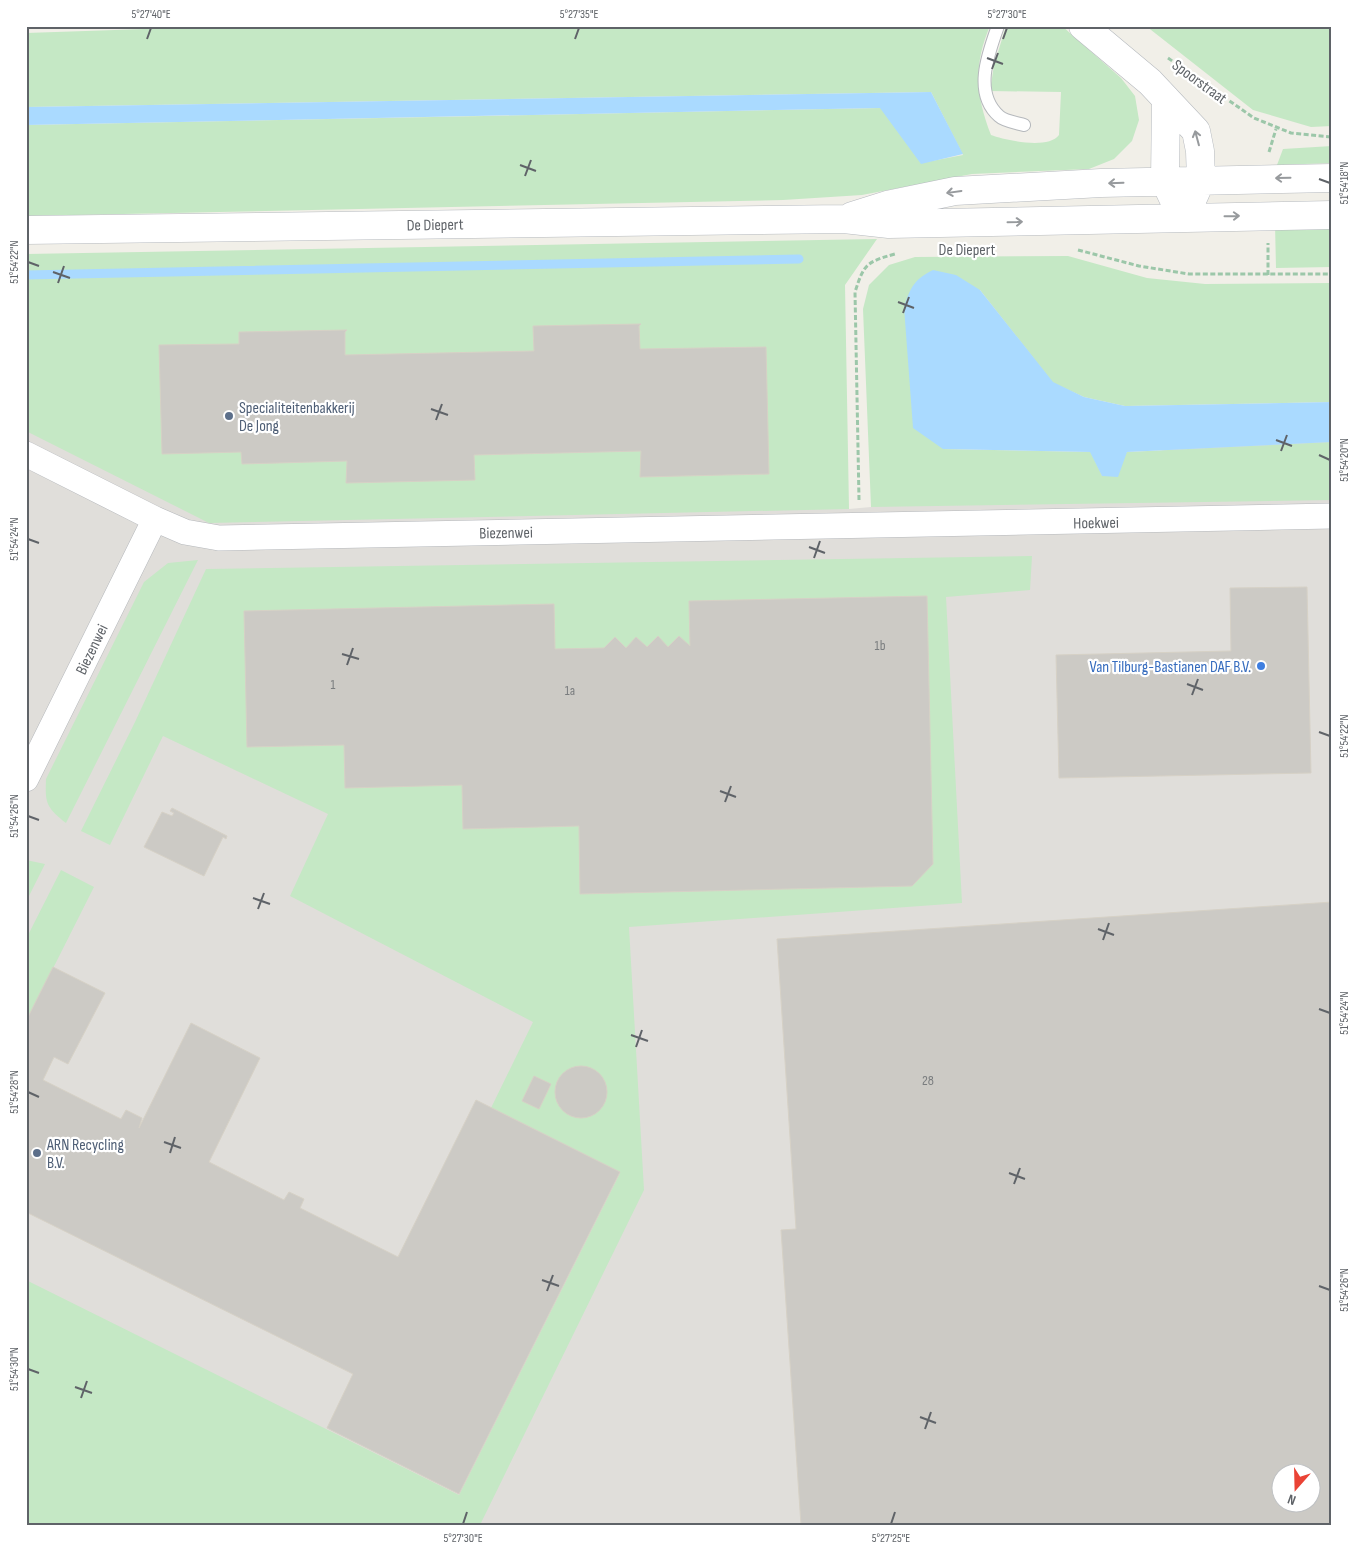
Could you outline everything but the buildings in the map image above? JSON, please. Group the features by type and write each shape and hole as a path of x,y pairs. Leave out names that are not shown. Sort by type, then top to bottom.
{"main road":[{"name":"Spoorstraat","path":"1083,26 1150,82 1196,131 1200,151 1201,180 1183,217"},
{"path":"1166,99 1165,181 1183,217"},
{"name":"De Diepert","path":"844,218 887,205 955,191 1165,181 1332,178"},
{"name":"De Diepert","path":"26,230 844,218 889,224 1332,215"}],"street":[{"name":"Biezenwei","path":"26,454 155,519 185,532 219,538 859,526"},
{"name":"Hoekwei","path":"859,526 1332,516"},
{"name":"Biezenwei","path":"26,779 155,519"}],"lane":[{"path":"998,26 986,66 986,98 999,117 1024,125"}],"path":[{"name":"Spoorstraat","path":"1162,53 1254,118 1276,129 1291,133 1332,137"},
{"path":"1072,250 1140,266 1189,274 1332,274"},
{"path":"859,526 855,292 862,270 875,259 898,253"}],"shaded area":[{"path":"26,287 849,509 871,507 1332,418 1332,1525 26,1525"}],"green space":[{"path":"233,26 990,26 981,54 978,81 982,107 991,135 1016,141 1036,143 1053,140 1059,135 1061,92 990,91 994,65 1006,26 1062,26 1121,78 1135,96 1139,120 1132,141 1114,159 1089,169 972,174 862,195 783,200 26,216 26,125 881,108 921,163 963,155 931,92 26,107 26,33"},
{"path":"1146,26 1332,26 1332,126 1311,127 1253,110"},
{"path":"1332,146 1332,163 1277,165 1283,149"},
{"path":"1332,223 1332,267 1276,268 1275,224"},
{"path":"877,239 845,285 849,509 209,523 26,431 26,254"},
{"path":"1068,256 1147,278 1205,284 1332,283 1332,402 1125,406 1084,397 1053,383 980,290 943,449 1091,452 1102,476 1127,452 1332,442 1332,500 871,507 863,309 869,285 889,265 915,257"},
{"path":"1032,556 1030,590 946,597 962,903 629,927 644,1190 480,1525 26,1525 26,1280 459,1495 620,1173 491,1108 533,1022 290,896 328,814 163,736 110,845 81,831 135,722 206,569"},
{"path":"198,560 66,823 54,813 48,804 46,779 144,582 168,563"},
{"path":"26,860 45,864 26,902"},
{"path":"61,870 94,887 26,1022 26,939"}],"water":[{"path":"931,92 963,154 921,164 880,108 26,125 26,107"},
{"path":"933,270 956,275 980,290 1053,382 1084,397 1125,406 1332,402 1332,442 1127,452 1118,477 1102,476 1090,452 943,449 913,428 904,307 914,284"}],"waterway":[{"path":"26,275 799,259"}],"place":[{"name":"Specialiteitenbakkerij De Jong","path":"229,416"},
{"name":"Van Tilburg-Bastianen DAF B.V.","path":"1261,666"},
{"name":"ARN Recycling B.V.","path":"37,1153"}]}
